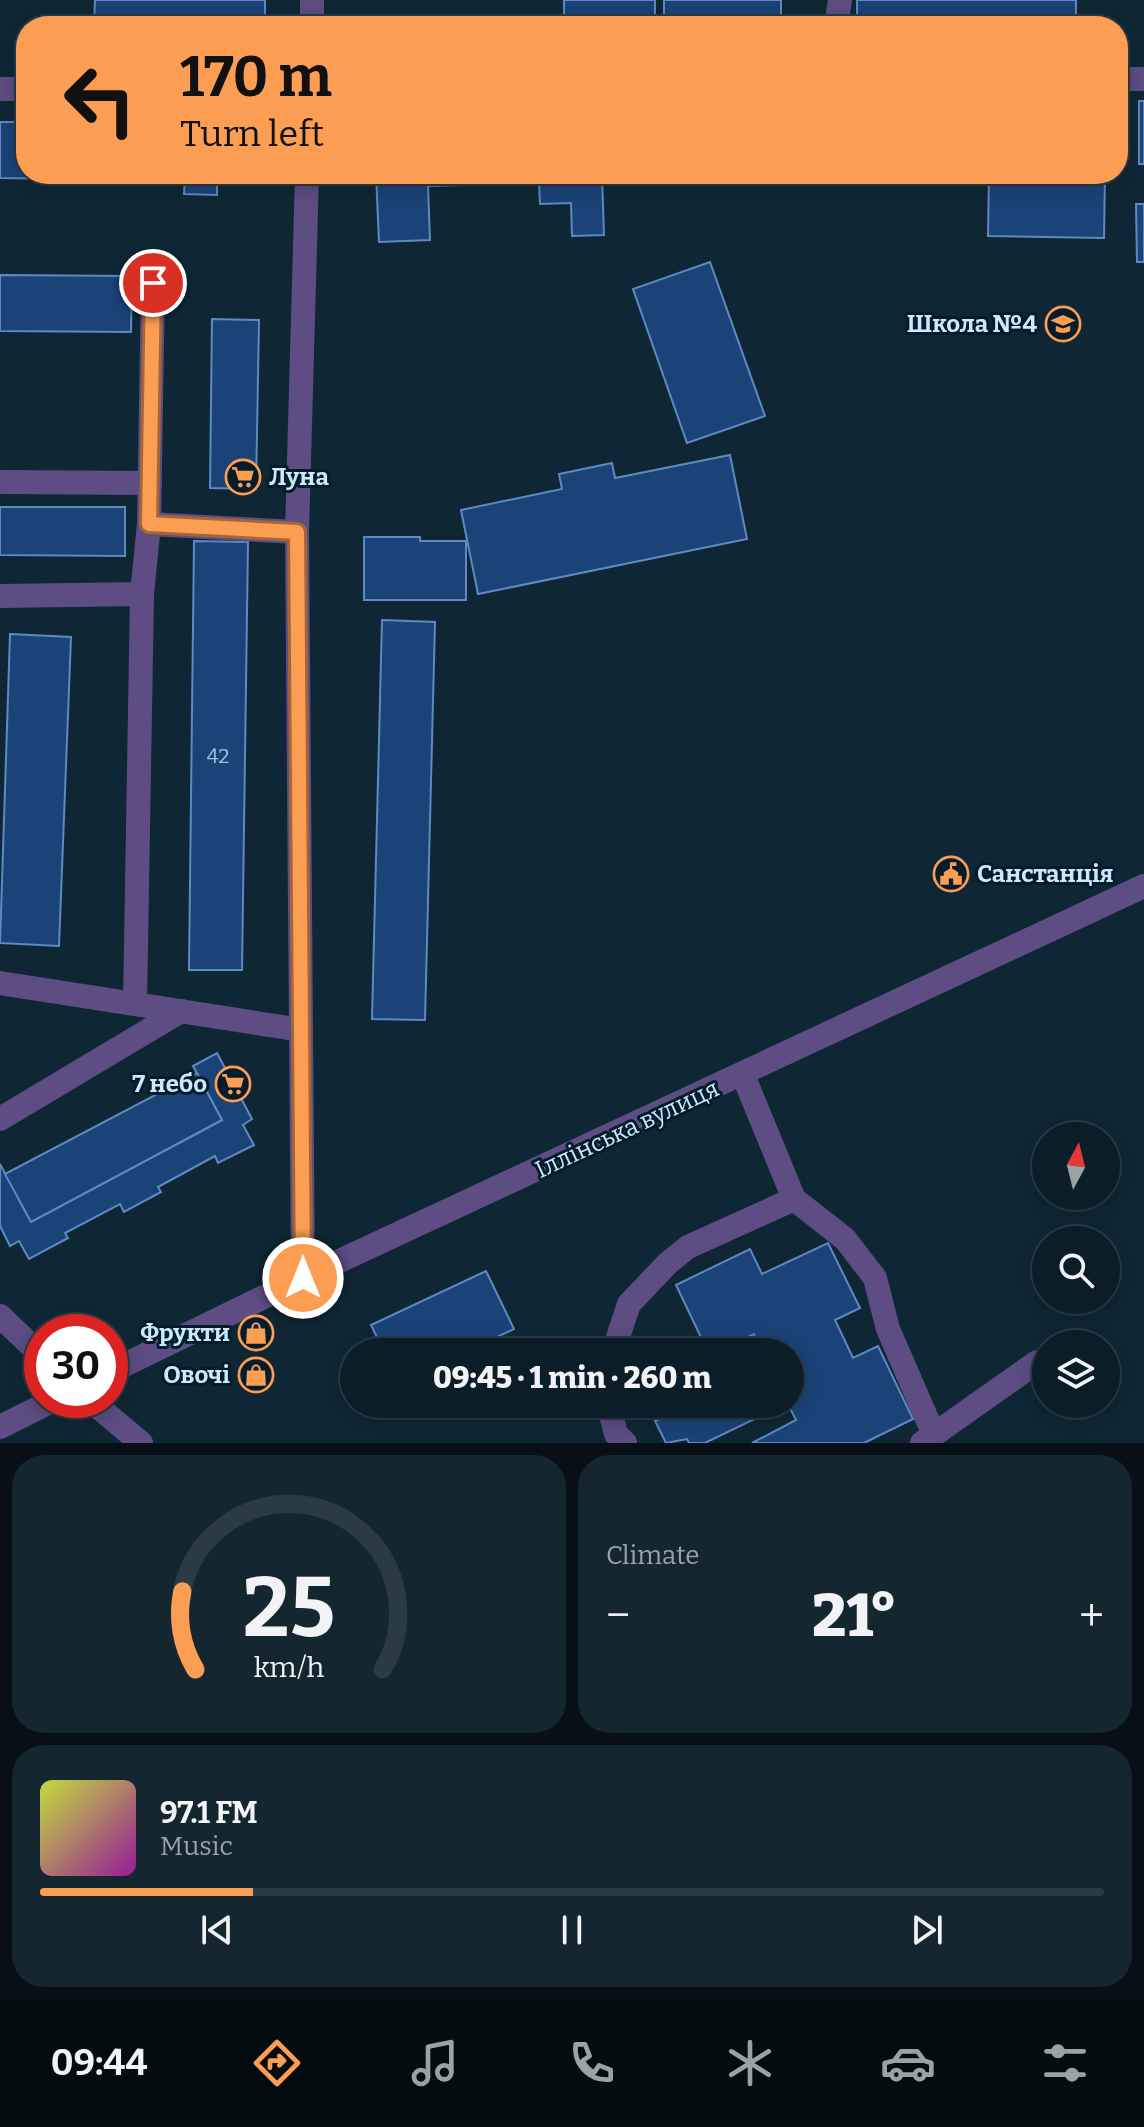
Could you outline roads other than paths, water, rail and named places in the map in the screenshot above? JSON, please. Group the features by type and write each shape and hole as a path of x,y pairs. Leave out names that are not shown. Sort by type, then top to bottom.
{"street":[{"path":"303,1278 297,532 307,184"},
{"path":"135,1004 142,594 149,524 153,283"},
{"path":"0,482 150,483"},
{"path":"149,524 297,532"},
{"path":"0,596 142,594"},
{"name":"Іллінська вулиця","path":"128,1363 303,1278 1144,886"},
{"path":"0,983 301,1030"},
{"path":"0,1119 181,1011"},
{"path":"743,1075 794,1199 845,1239 875,1278 888,1329 928,1439 1032,1366"},
{"path":"618,1338 629,1304 688,1247 794,1199"},
{"path":"0,1316 24,1339"},
{"path":"0,1427 24,1415"},
{"path":"111,1418 141,1443"},
{"path":"612,1418 616,1434 625,1443"}],"place":[{"name":"Школа №4","path":"1063,324"},
{"name":"Луна","path":"243,477"},
{"name":"Санстанція","path":"951,874"},
{"name":"7 небо","path":"233,1084"},
{"name":"Фрукти","path":"256,1333"},
{"name":"Овочі","path":"256,1375"}]}
